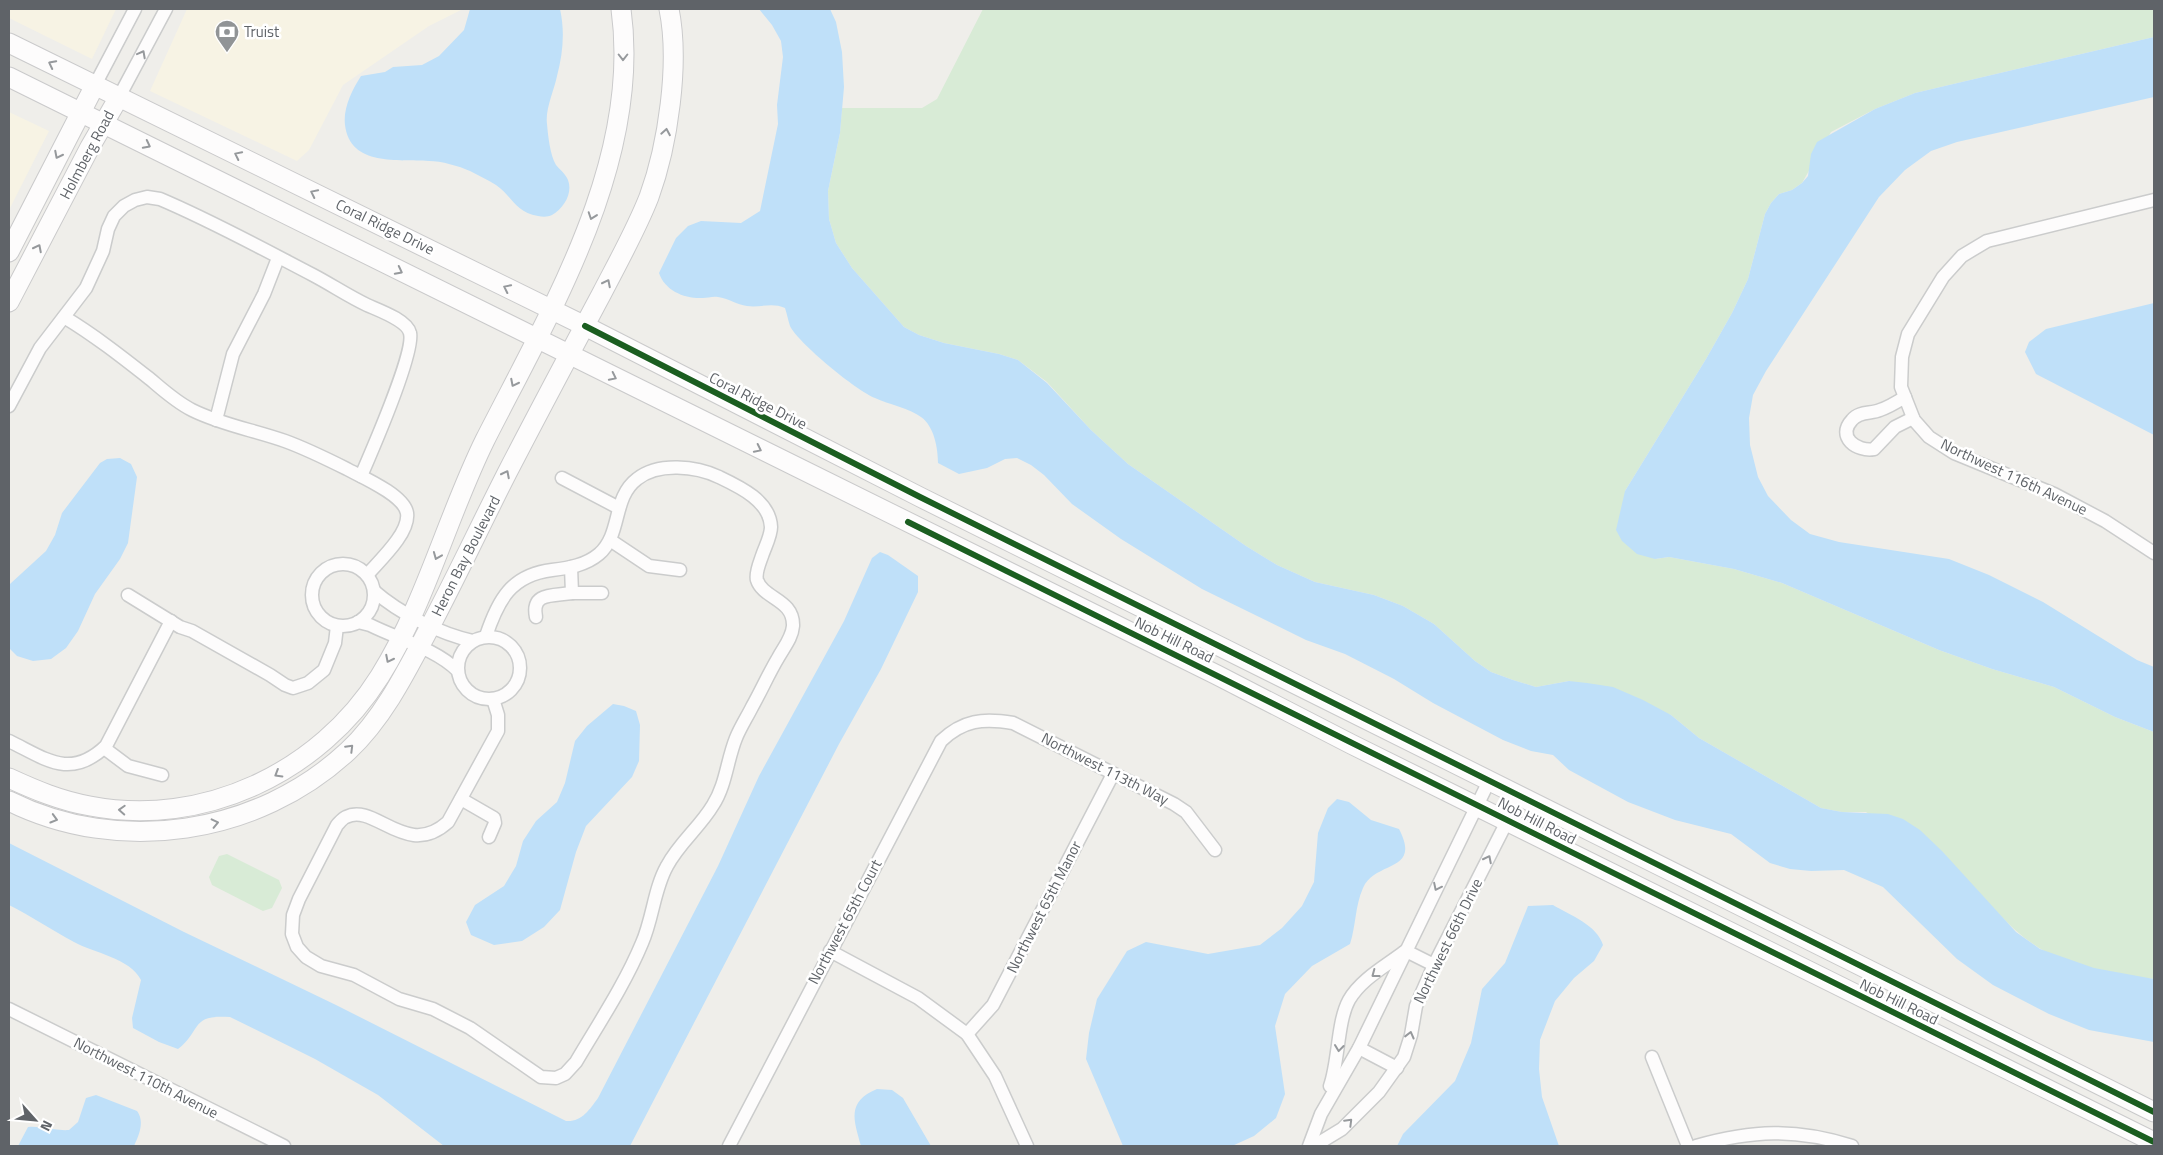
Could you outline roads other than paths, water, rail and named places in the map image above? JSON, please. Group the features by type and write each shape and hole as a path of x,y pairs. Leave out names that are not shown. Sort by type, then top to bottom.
{"main road":[{"name":"Heron Bay Boulevard","path":"9,778 65,800 92,807 122,810 161,810 197,806 231,796 268,780 297,763 330,738 358,708 381,674 425,586 477,457 551,309 586,232 604,181 617,123 624,72 621,9"},
{"name":"Heron Bay Boulevard","path":"9,801 43,816 71,824 127,831 184,829 236,818 272,803 312,779 348,751 377,718 402,681 431,626 649,196 667,133 673,74 669,9"},
{"name":"Coral Ridge Drive","path":"9,43 551,309 920,497"},
{"path":"9,77 569,356"},
{"name":"Holmberg Road","path":"9,252 95,85"},
{"name":"Holmberg Road","path":"9,302 103,123 119,97"},
{"name":"Nob Hill Road","path":"569,356 908,522 2154,1142"},
{"name":"Nob Hill Road","path":"920,497 2154,1112"}],"street":[{"name":"Holmberg Road","path":"95,85 135,9"},
{"name":"Holmberg Road","path":"119,97 166,9"},
{"path":"9,406 40,348 86,288 95,271 114,216 124,206 135,200 147,197 160,199 316,277 350,297 406,325 410,332 411,344 405,365 361,476"},
{"path":"1909,408 1901,387 1902,358 1908,334 1942,277 1962,256 1987,241 2154,200"},
{"path":"216,420 233,354 261,301 278,258"},
{"path":"64,317 126,360 169,395 190,409 216,420 285,441 325,458 361,476 404,504 407,513 406,522 393,546 367,574"},
{"path":"1909,408 1895,428 1874,449 1862,450 1848,439 1847,432 1852,419 1859,414 1909,408"},
{"name":"Northwest 116th Avenue","path":"1909,408 1930,437 1954,453 2054,494 2105,521 2154,553"},
{"path":"486,636 491,620 508,590 524,577 542,571 571,568 598,555 610,540 624,493 635,480 650,471 693,469 716,476 741,488 760,502 769,514 771,529 756,578 762,588 783,603 792,616 793,627 790,640 778,657 736,739 722,786 713,806 680,846 661,877 649,924 631,966 576,1062 565,1074 556,1078 541,1077 462,1024 433,1009 399,999 354,975 321,966 306,957 296,947 292,934 293,915 299,899 337,824 346,817 358,814 410,834 424,836 438,831 448,822 498,731 498,715 492,699"},
{"path":"562,478 618,508"},
{"path":"610,540 649,566 680,570"},
{"path":"374,592 371,609 358,622 348,626 337,626 327,622 319,615 312,600 313,584 319,575 327,568 337,564 348,564 367,574 374,592 387,602 446,633 473,641"},
{"path":"571,568 572,593"},
{"path":"536,618 536,602 542,598 572,593 602,593"},
{"path":"128,596 293,688 308,683 324,670 336,644 337,626"},
{"path":"9,741 51,762 66,765 79,764 94,757 104,748 171,621"},
{"path":"358,622 370,625 448,661 458,671"},
{"path":"486,636 504,640 512,646 518,654 520,664 520,674 510,691 492,699 474,695 460,681 458,671 458,662 462,652 473,641 486,636"},
{"name":"Northwest 113th Way","path":"977,722 996,720 1013,722 1174,804 1186,812 1215,850"},
{"name":"Northwest 65th Court","path":"732,1144 830,951 941,741 963,724 977,722"},
{"path":"104,748 128,766 162,775"},
{"name":"Northwest 65th Manor","path":"967,1034 993,1005 1113,774"},
{"path":"1321,1114 1359,1048 1490,781"},
{"name":"Northwest 66th Drive","path":"1314,1146 1342,1129 1379,1092 1404,1057 1411,1036 1416,1006 1434,965 1520,796"},
{"path":"461,799 494,818 495,823 488,837"},
{"path":"830,951 918,998 967,1034 995,1076 1027,1146"},
{"path":"1406,951 1434,965"},
{"path":"1310,1146 1336,1071 1341,1027 1348,1001 1360,985 1406,951"},
{"name":"Northwest 110th Avenue","path":"9,1009 284,1146"},
{"path":"1359,1048 1397,1068"},
{"path":"1652,1057 1688,1146"},
{"path":"1696,1146 1723,1138 1795,1132 1830,1139 1852,1146"}],"water":[{"path":"470,9 560,9 563,34 562,51 556,82 548,106 547,124 552,156 556,165 568,180 569,190 564,204 550,216 545,217 524,211 496,185 466,169 439,162 378,158 356,148 349,139 345,125 345,112 351,93 361,76 385,72 393,67 422,65 439,56 464,30"},
{"path":"759,9 830,9 836,22 842,52 844,87 840,133 828,191 829,219 836,243 852,268 904,327 919,335 944,343 999,354 1018,360 1047,383 1091,430 1128,464 1246,546 1277,565 1315,582 1374,595 1403,606 1434,624 1475,661 1491,672 1536,687 1569,681 1613,687 1671,715 1699,738 1821,808 1842,812 1888,814 1903,819 1920,830 1942,851 2016,932 2040,949 2094,968 2154,979 2154,1042 2089,1030 2049,1014 1993,985 1957,959 1883,887 1844,870 1811,871 1790,869 1770,863 1731,834 1675,820 1628,802 1569,770 1553,755 1531,751 1503,740 1345,654 1306,640 1202,589 1121,539 1072,504 1044,475 1031,465 1017,458 1005,459 987,468 959,474 938,463 934,438 925,421 911,412 867,394 829,366 795,334 790,326 785,308 775,305 747,306 716,297 696,298 676,293 666,285 659,273 676,238 688,226 701,221 741,223 760,211 778,124 777,105 783,57 781,41 772,25"},
{"path":"2154,37 2154,97 1957,142 1931,151 1905,170 1879,197 1766,371 1753,395 1749,418 1750,445 1758,477 1768,496 1791,520 1810,534 1839,542 1949,559 1989,575 2043,602 2137,660 2154,667 2154,732 2115,717 2054,687 1992,669 1939,650 1782,583 1734,569 1669,557 1655,559 1637,554 1622,541 1616,530 1625,491 1732,313 1748,279 1765,214 1771,203 1779,194 1792,190 1808,176 1811,154 1817,142 1875,109 1915,93"},
{"path":"2154,303 2154,435 2036,374 2025,352 2029,342 2046,329"},
{"path":"120,458 131,464 137,477 128,543 120,559 95,594 78,631 66,648 51,659 33,661 17,656 9,648 10,584 46,551 55,535 62,513 100,463 107,459"},
{"path":"880,552 888,555 918,576 918,592 881,669 839,744 630,1146 444,1146 378,1095 315,1059 230,1017 208,1018 202,1021 178,1049 159,1042 133,1028 132,1018 141,980 129,966 74,942 9,905 9,843 566,1121 576,1120 585,1114 598,1098 718,866 759,776 844,621 872,558"},
{"path":"613,704 636,711 640,725 639,761 632,777 586,826 576,852 560,910 544,927 522,941 494,945 471,935 466,922 475,905 504,886 516,866 523,841 536,821 557,802 565,783 575,741 587,726"},
{"path":"1337,799 1349,802 1371,820 1399,829 1405,843 1405,853 1401,860 1369,879 1363,888 1358,902 1350,944 1312,966 1285,994 1275,1026 1285,1094 1276,1118 1254,1136 1232,1146 1123,1146 1086,1059 1089,1033 1097,999 1127,951 1146,942 1208,954 1260,945 1282,928 1302,906 1314,882 1318,833 1328,808"},
{"path":"1553,905 1589,926 1600,938 1603,945 1594,961 1574,978 1555,1001 1540,1040 1539,1069 1542,1097 1559,1146 1397,1146 1403,1134 1455,1081 1471,1043 1482,989 1505,963 1528,906"},
{"path":"877,1089 892,1090 903,1098 931,1146 861,1146 855,1120 856,1106 867,1094"},
{"path":"96,1095 137,1111 141,1124 134,1146 18,1146 28,1127 69,1130 78,1122 86,1098"}],"place":[{"name":"Truist","path":"227,53"}]}
